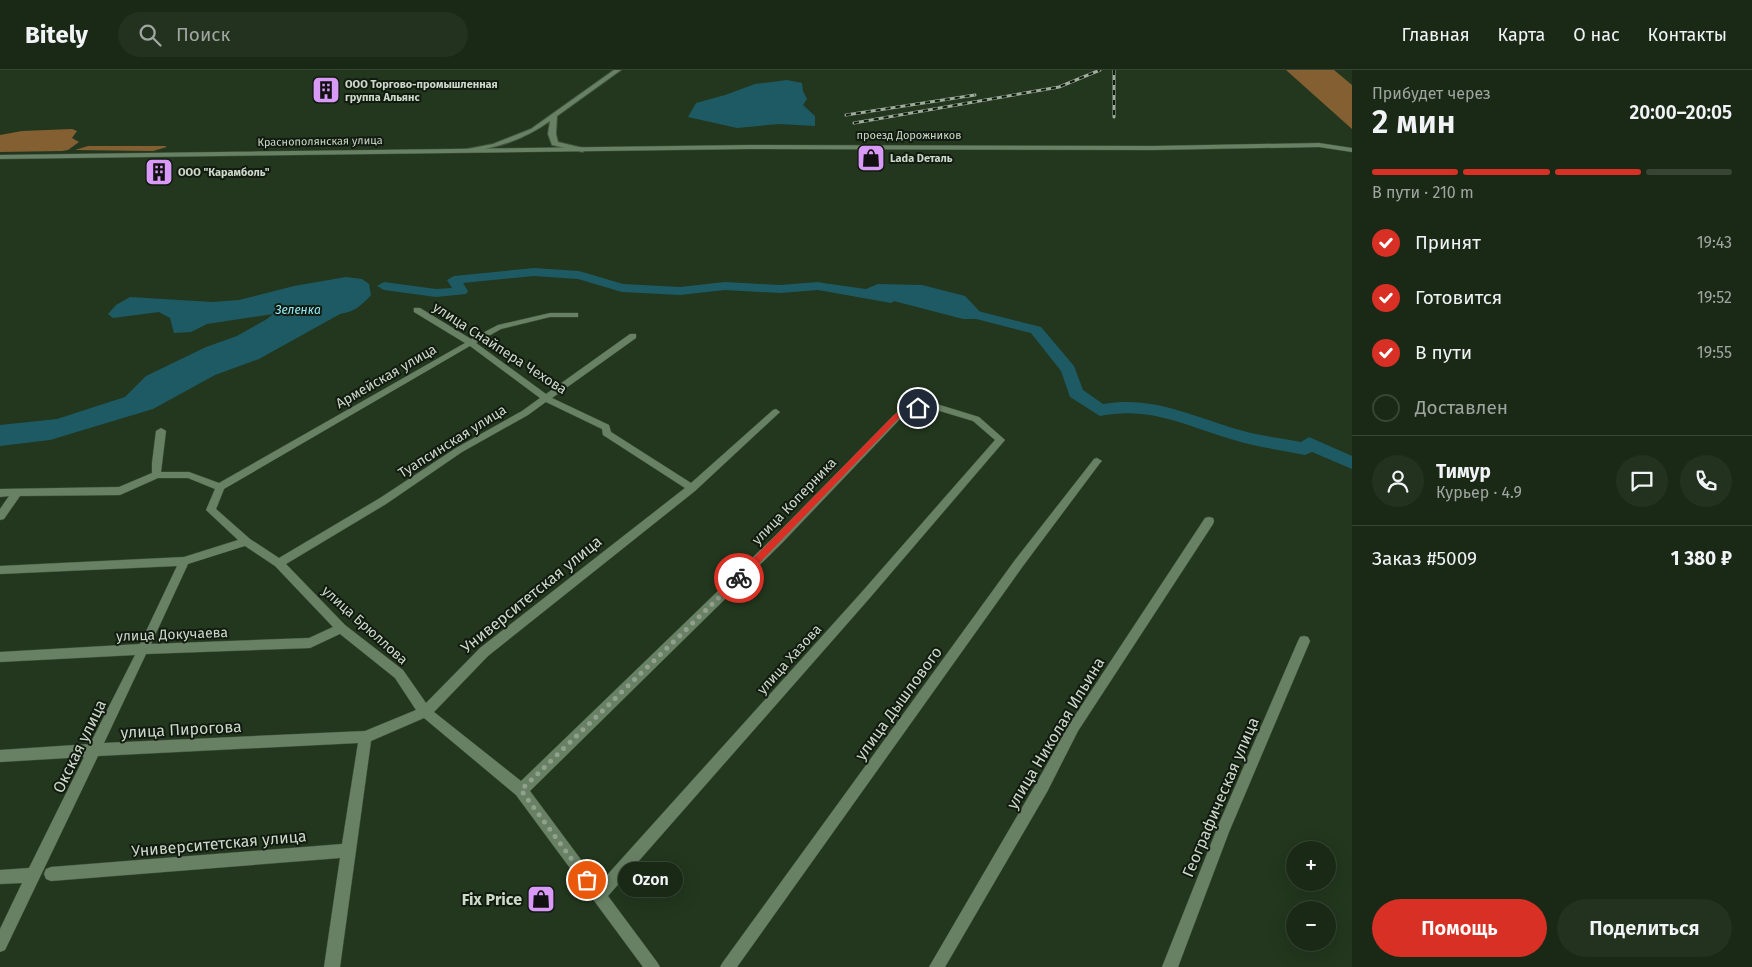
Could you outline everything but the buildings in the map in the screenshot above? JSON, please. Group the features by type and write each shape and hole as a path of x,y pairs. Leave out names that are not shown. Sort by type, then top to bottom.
{"main road":[{"name":"проезд Дорожников","path":"466,150 1319,145 1352,150"},
{"name":"Краснополянская улица","path":"0,157 466,150"}],"street":[{"name":"Краснополянская улица","path":"466,150 495,146 517,138 554,115 618,70"},
{"path":"554,115 552,134 555,143 580,150"},
{"name":"улица Снайпера Чехова","path":"417,310 470,342 547,399 606,427 606,433 692,488"},
{"name":"Армейская улица","path":"220,487 498,327 512,322 550,315 575,315"},
{"name":"Туапсинская улица","path":"279,563 383,501 459,450 547,399 633,336"},
{"name":"улица Коперника","path":"521,790 772,545 906,410 930,405 976,419 1000,440"},
{"name":"Университетская улица","path":"364,737 426,712 484,652 692,488 776,412"},
{"path":"156,475 154,464 162,438 161,431"},
{"name":"улица Хазова","path":"598,896 864,597 1000,440"},
{"name":"улица Дышлового","path":"728,967 1019,563 1097,461"},
{"path":"0,494 120,491 156,475 189,475 220,487"},
{"name":"улица Брюллова","path":"220,487 211,510 246,542 279,563 342,628 398,674 426,712 521,790 652,967"},
{"path":"0,516 16,494"},
{"name":"улица Николая Ильина","path":"937,967 1042,788 1074,727 1209,521"},
{"path":"0,570 184,561 246,542"},
{"name":"Окская улица","path":"0,945 32,875 144,649 184,561"},
{"name":"улица Докучаева","path":"0,657 144,649 310,644 342,628"},
{"name":"Географическая улица","path":"1170,967 1223,831 1304,641"},
{"path":"332,967 364,737"},
{"name":"улица Пирогова","path":"0,756 364,737"},
{"name":"Университетская улица","path":"51,874 348,850"},
{"path":"0,877 32,875"}],"shaded area":[{"path":"1286,70 1334,70 1352,85 1352,129"},
{"path":"72,129 77,131 72,138 79,142 68,150 0,152 0,135 22,131"},
{"path":"88,146 167,147 153,151 75,150"}],"water":[{"path":"787,80 802,83 807,99 803,105 815,116 815,126 779,124 737,128 688,117 696,103 755,84"},
{"name":"Зеленка","path":"346,277 362,279 369,284 371,295 353,310 340,314 259,359 215,375 153,409 50,440 0,446 0,425 57,419 125,397 146,376 206,347 237,336 273,314 207,324 191,332 174,333 170,318 159,312 113,318 108,314 116,305 130,297 212,302 239,300 294,286"},
{"path":"830,284 866,289 878,284 922,285 965,296 983,315 979,319 963,319 863,293 818,286"}],"waterway":[{"path":"384,286 436,293 461,291 454,280 534,272 579,275 622,288 680,291 725,286 780,289 818,286 891,299"},
{"path":"958,310 1036,330 1068,370 1076,393 1100,410 1136,406 1170,412 1254,439 1305,449 1309,443 1352,463"}],"railway":[{"path":"854,123 1059,87 1100,70"},
{"path":"1114,70 1114,117"},
{"path":"846,115 975,95"}],"way so far":[{"path":"587,880 521,790 739,578"}],"place":[{"name":"ООО Торгово-промышленная группа Альянс","path":"326,90"},
{"name":"Lada Dеталь","path":"871,158"},
{"name":"ООО \"Карамболь\"","path":"159,172"},
{"name":"Ozon","path":"587,880"},
{"name":"Fix Price","path":"541,899"}],"route":[{"path":"739,578 897,417 906,410 918,408"}]}
